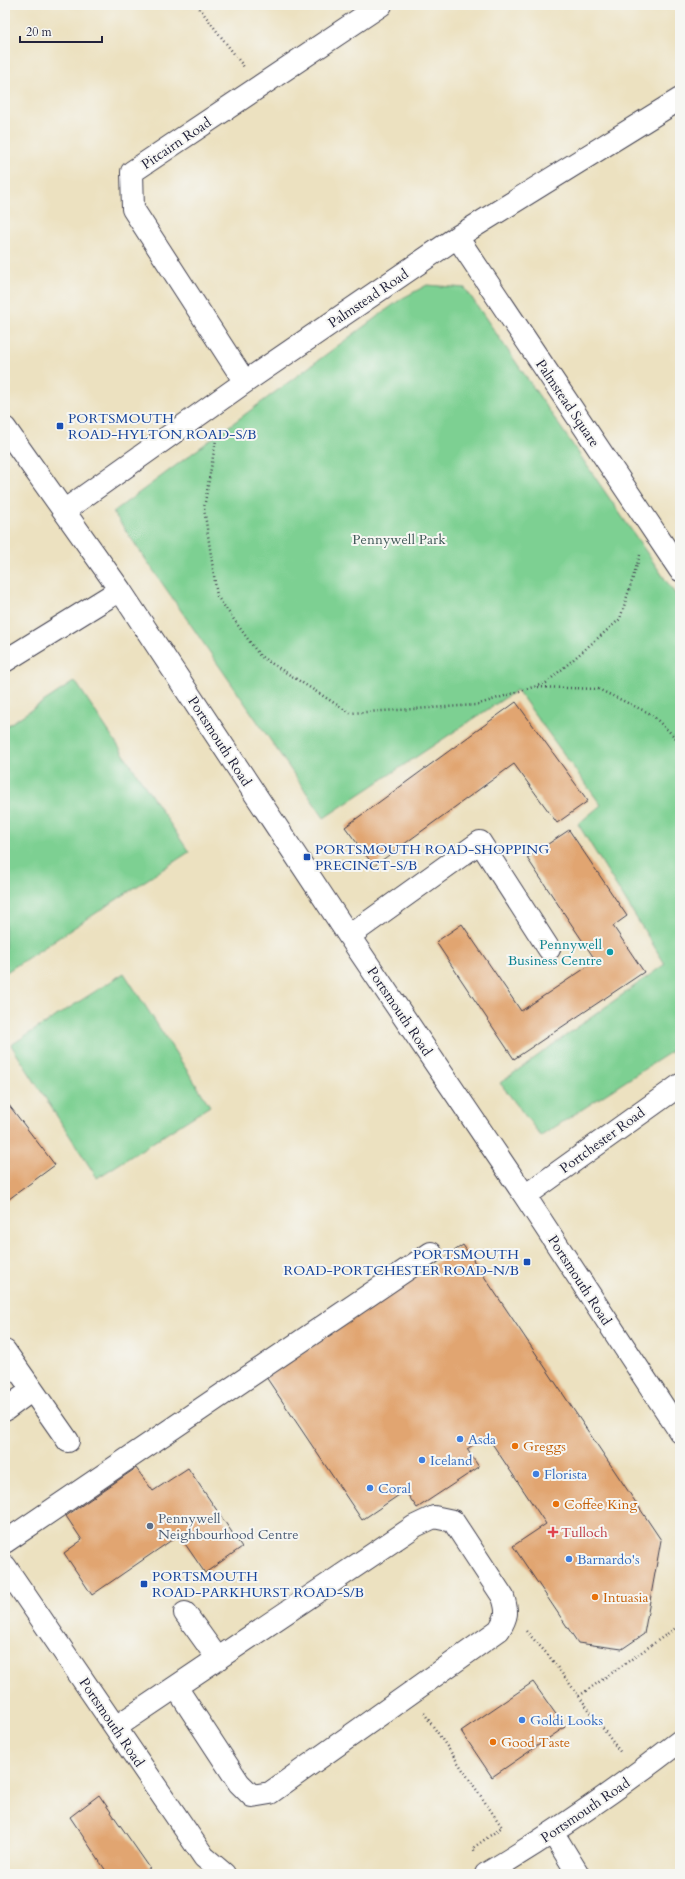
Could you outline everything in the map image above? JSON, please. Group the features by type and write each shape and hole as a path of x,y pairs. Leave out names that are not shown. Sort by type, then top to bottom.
{"street":[{"name":"Pitcairn Road","path":"245,382 133,209 132,172 381,5"},
{"name":"Palmstead Road","path":"65,510 245,382 457,237 680,100"},
{"name":"Palmstead Square","path":"457,237 680,570"},
{"name":"Portsmouth Road","path":"5,428 65,510 120,590 349,936 525,1196 680,1432"},
{"path":"5,661 120,590"},
{"path":"349,936 480,842 548,949"},
{"name":"Portchester Road","path":"525,1196 680,1085"},
{"path":"5,1542 431,1253"},
{"path":"5,1351 68,1441"},
{"path":"5,1410 32,1390"},
{"path":"116,1727 415,1526 434,1517 453,1521 503,1597 507,1610 505,1620 499,1630 270,1793 252,1796 239,1783 176,1687"},
{"name":"Portsmouth Road","path":"5,1566 204,1857 224,1874"},
{"path":"186,1613 218,1659"},
{"name":"Portsmouth Road","path":"487,1873 553,1833 637,1774 680,1741"},
{"path":"553,1833 578,1874"}],"path":[{"path":"198,5 259,87"},
{"path":"223,398 204,508 217,596 260,656 350,713 476,705 546,684 620,619 649,524"},
{"path":"534,687 598,689 651,714 680,742"},
{"path":"507,1610 549,1656 637,1774"},
{"path":"579,1696 680,1624"},
{"path":"410,1693 502,1827 473,1848 487,1873"}],"green space":[{"name":"Pennywell Park","path":"427,285 465,288 680,601 680,1046 541,1136 500,1083 665,964 578,824 601,805 517,690 324,818 113,512 401,299"},
{"path":"75,681 189,852 5,973 5,727"},
{"path":"124,973 210,1106 97,1178 11,1045"}],"building":[{"path":"516,702 588,801 557,823 514,764 374,866 345,827"},
{"name":"Pennywell Business Centre","path":"569,830 627,916 613,926 644,972 514,1059 436,942 462,924 521,1011 596,961 527,858"},
{"path":"5,1100 55,1165 5,1202"},
{"path":"463,1245 661,1540 644,1634 622,1649 578,1643 513,1546 546,1524 487,1436 467,1449 479,1467 417,1508 405,1491 362,1520 266,1377"},
{"name":"Pennywell Neighbourhood Centre","path":"136,1468 153,1491 188,1468 242,1547 205,1573 179,1535 92,1595 64,1553 82,1540 66,1516"},
{"path":"533,1682 565,1727 492,1777 461,1731"},
{"path":"99,1795 150,1868 141,1874 108,1874 70,1817"}],"place":[{"name":"PORTSMOUTH ROAD-HYLTON ROAD-S/B","path":"60,426"},
{"name":"PORTSMOUTH ROAD-SHOPPING PRECINCT-S/B","path":"307,857"},
{"name":"Pennywell Business Centre","path":"610,952"},
{"name":"PORTSMOUTH ROAD-PORTCHESTER ROAD-N/B","path":"527,1262"},
{"name":"Asda","path":"460,1439"},
{"name":"Greggs","path":"515,1446"},
{"name":"Iceland","path":"422,1460"},
{"name":"Florista","path":"536,1474"},
{"name":"Coral","path":"370,1488"},
{"name":"Coffee King","path":"556,1504"},
{"name":"Pennywell Neighbourhood Centre","path":"150,1526"},
{"name":"Tulloch","path":"553,1532"},
{"name":"Barnardo's","path":"569,1559"},
{"name":"PORTSMOUTH ROAD-PARKHURST ROAD-S/B","path":"144,1584"},
{"name":"Intuasia","path":"595,1597"},
{"name":"Goldi Looks","path":"522,1720"},
{"name":"Good Taste","path":"493,1742"}]}
